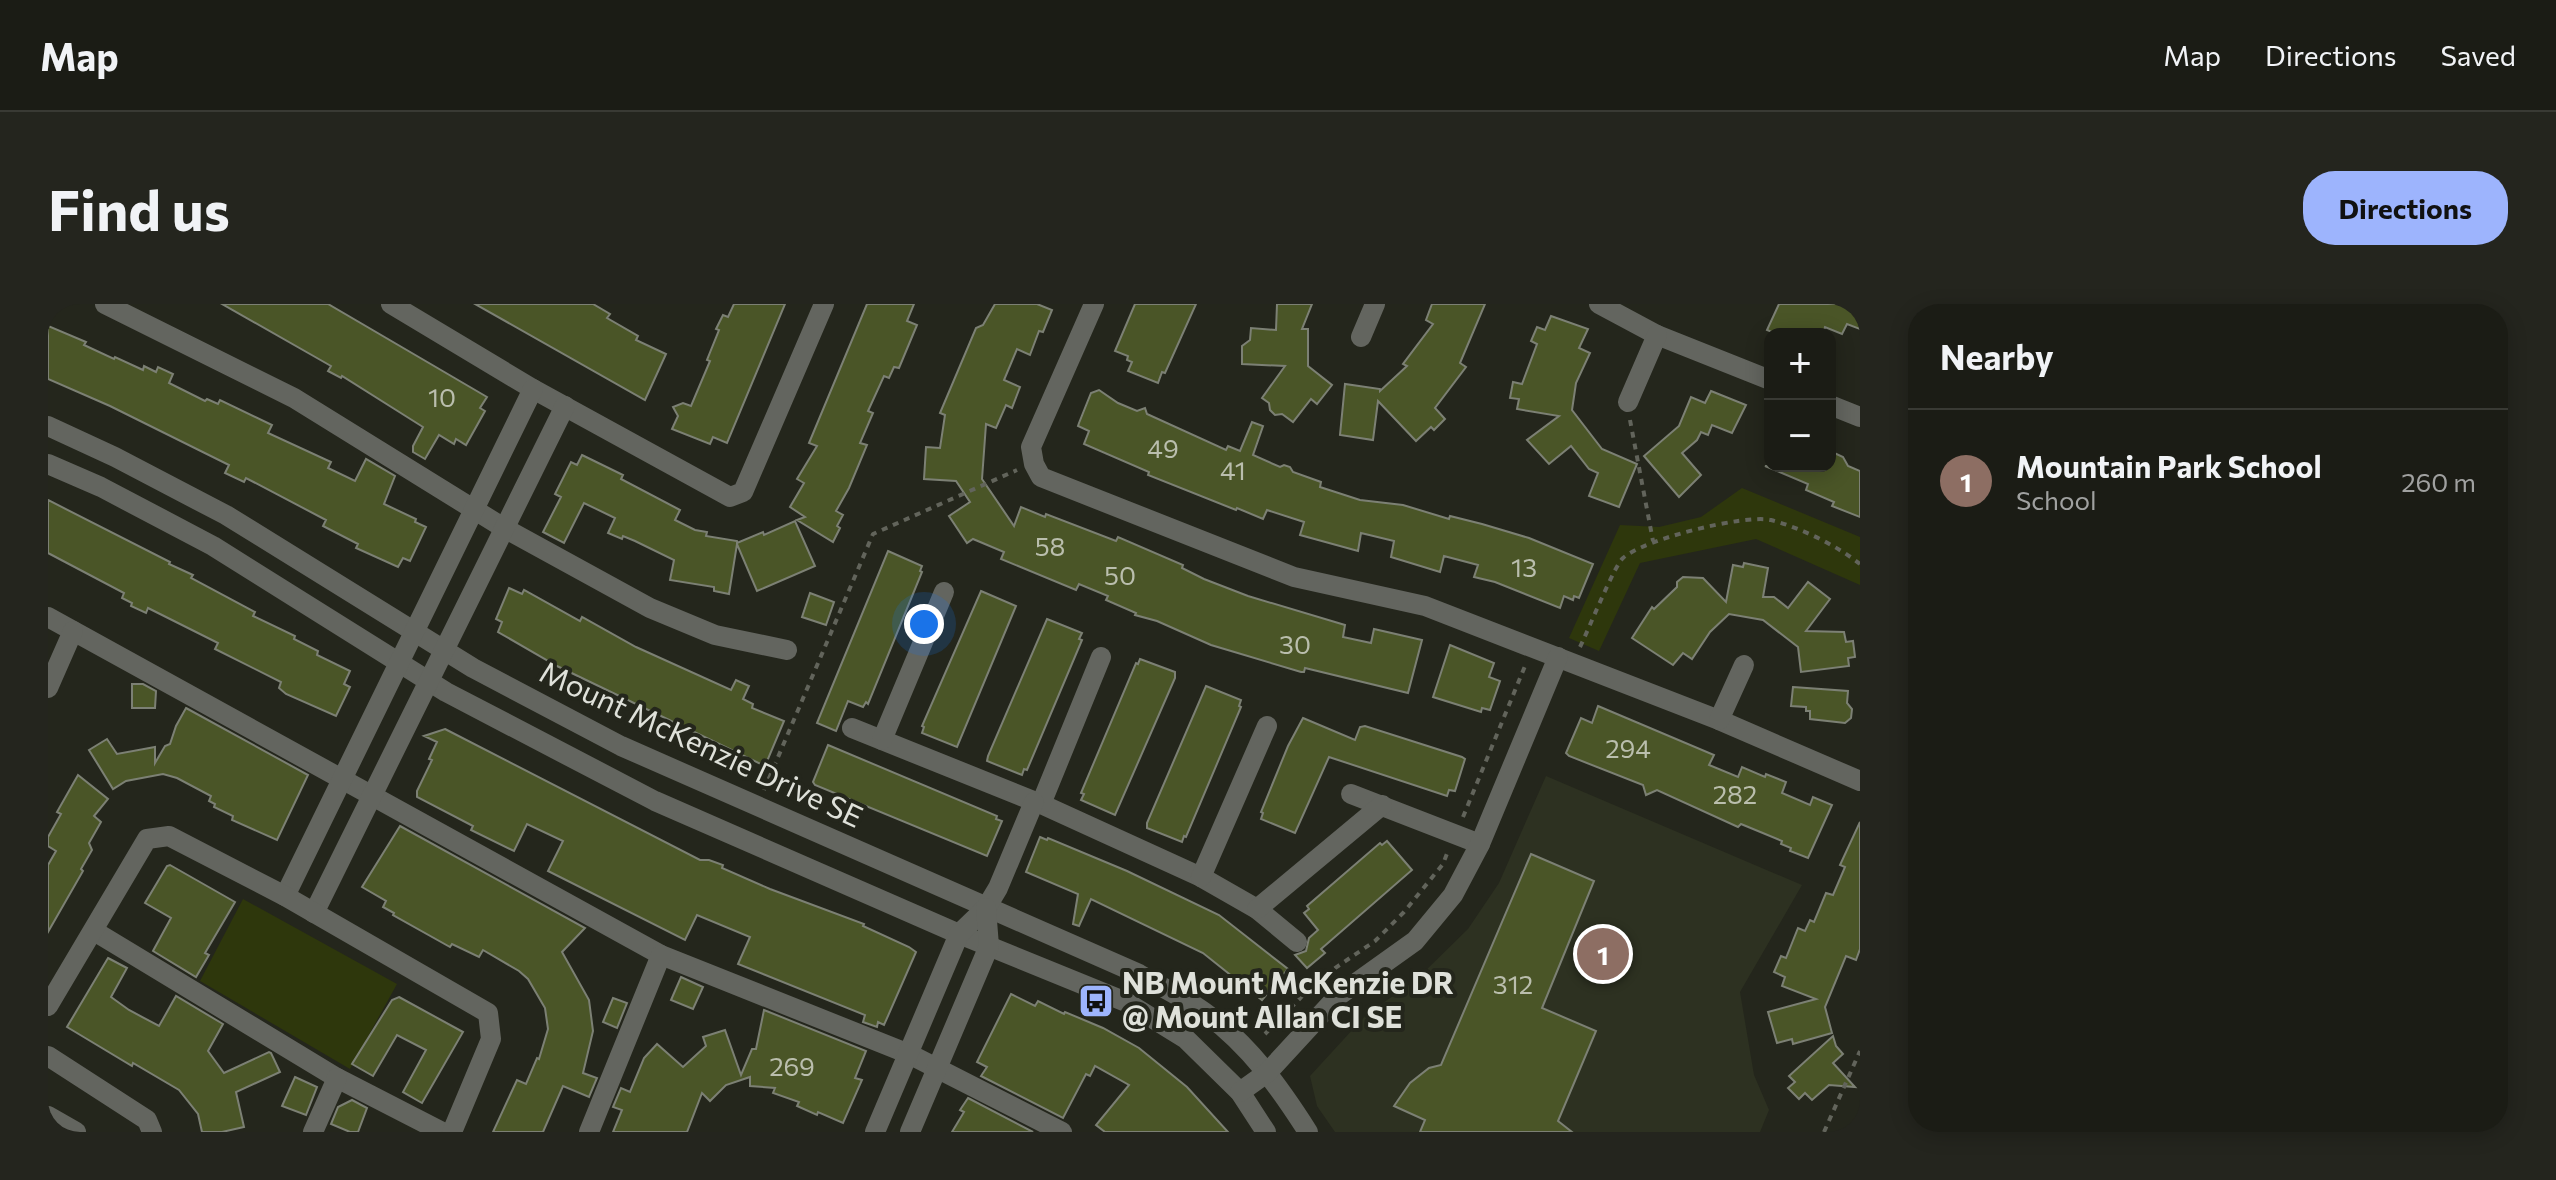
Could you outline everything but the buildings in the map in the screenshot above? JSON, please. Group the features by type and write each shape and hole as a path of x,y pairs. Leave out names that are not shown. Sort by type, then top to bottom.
{"street":[{"path":"105,304 294,398 504,528 650,608 715,635 787,650"},
{"path":"391,304 533,389 730,497 743,492 824,304"},
{"path":"1094,304 1031,447 1034,464 1041,477 1294,577 1425,606 1719,720 1860,781"},
{"path":"1361,337 1375,304"},
{"path":"1599,304 1657,335 1764,378"},
{"path":"1628,402 1657,335"},
{"path":"285,896 533,389"},
{"path":"314,913 565,406"},
{"path":"1836,407 1860,417"},
{"name":"Mount McKenzie Drive SE","path":"48,426 226,515 444,650 621,746 1139,974 1207,1014 1268,1072 1308,1132"},
{"path":"48,464 101,487 213,546 428,681 655,801 959,934 1126,1002 1186,1039 1240,1092 1266,1132"},
{"path":"882,740 944,592"},
{"path":"48,617 661,955 909,1054 1062,1132"},
{"path":"48,688 73,631"},
{"path":"875,1132 959,934 986,908 998,888 1101,657"},
{"path":"1240,1092 1268,1072 1338,996 1415,941 1453,895 1480,844 1565,659"},
{"path":"1719,720 1744,665"},
{"path":"1201,877 1267,726"},
{"path":"852,728 1037,803 1201,877 1257,909 1297,942"},
{"path":"1351,794 1480,844"},
{"path":"1257,909 1382,805"},
{"path":"48,1006 147,839 169,836 285,896 488,1013 491,1039 452,1132"},
{"path":"910,1132 989,946 986,908"},
{"path":"94,931 337,1078 442,1132"},
{"path":"589,1132 661,955"},
{"path":"48,1056 147,1120 152,1132"},
{"path":"313,1132 337,1078"},
{"path":"48,1116 76,1132"}],"path":[{"path":"1628,402 1632,438 1653,541"},
{"path":"763,795 873,534 1034,464"},
{"path":"1565,659 1622,558 1653,541 1714,526 1768,519 1807,534 1849,555 1860,564"},
{"path":"1265,1034 1319,979 1375,941 1404,912 1443,864 1450,831 1533,647"},
{"path":"1824,1132 1860,1051"}],"shaded area":[{"path":"1546,776 1802,885 1740,992 1754,1075 1769,1110 1760,1132 1335,1132 1317,1106 1310,1076 1366,1015 1417,979 1468,929 1499,883"}],"green space":[{"path":"1742,488 1860,537 1860,585 1756,539 1640,563 1599,651 1569,638 1620,525 1659,527 1701,517"},
{"path":"243,899 397,984 350,1069 200,981"}],"place":[{"name":"Mountain Park School","path":"1603,954"},
{"name":"NB Mount McKenzie DR @ Mount Allan CI SE","path":"1096,1001"}]}
